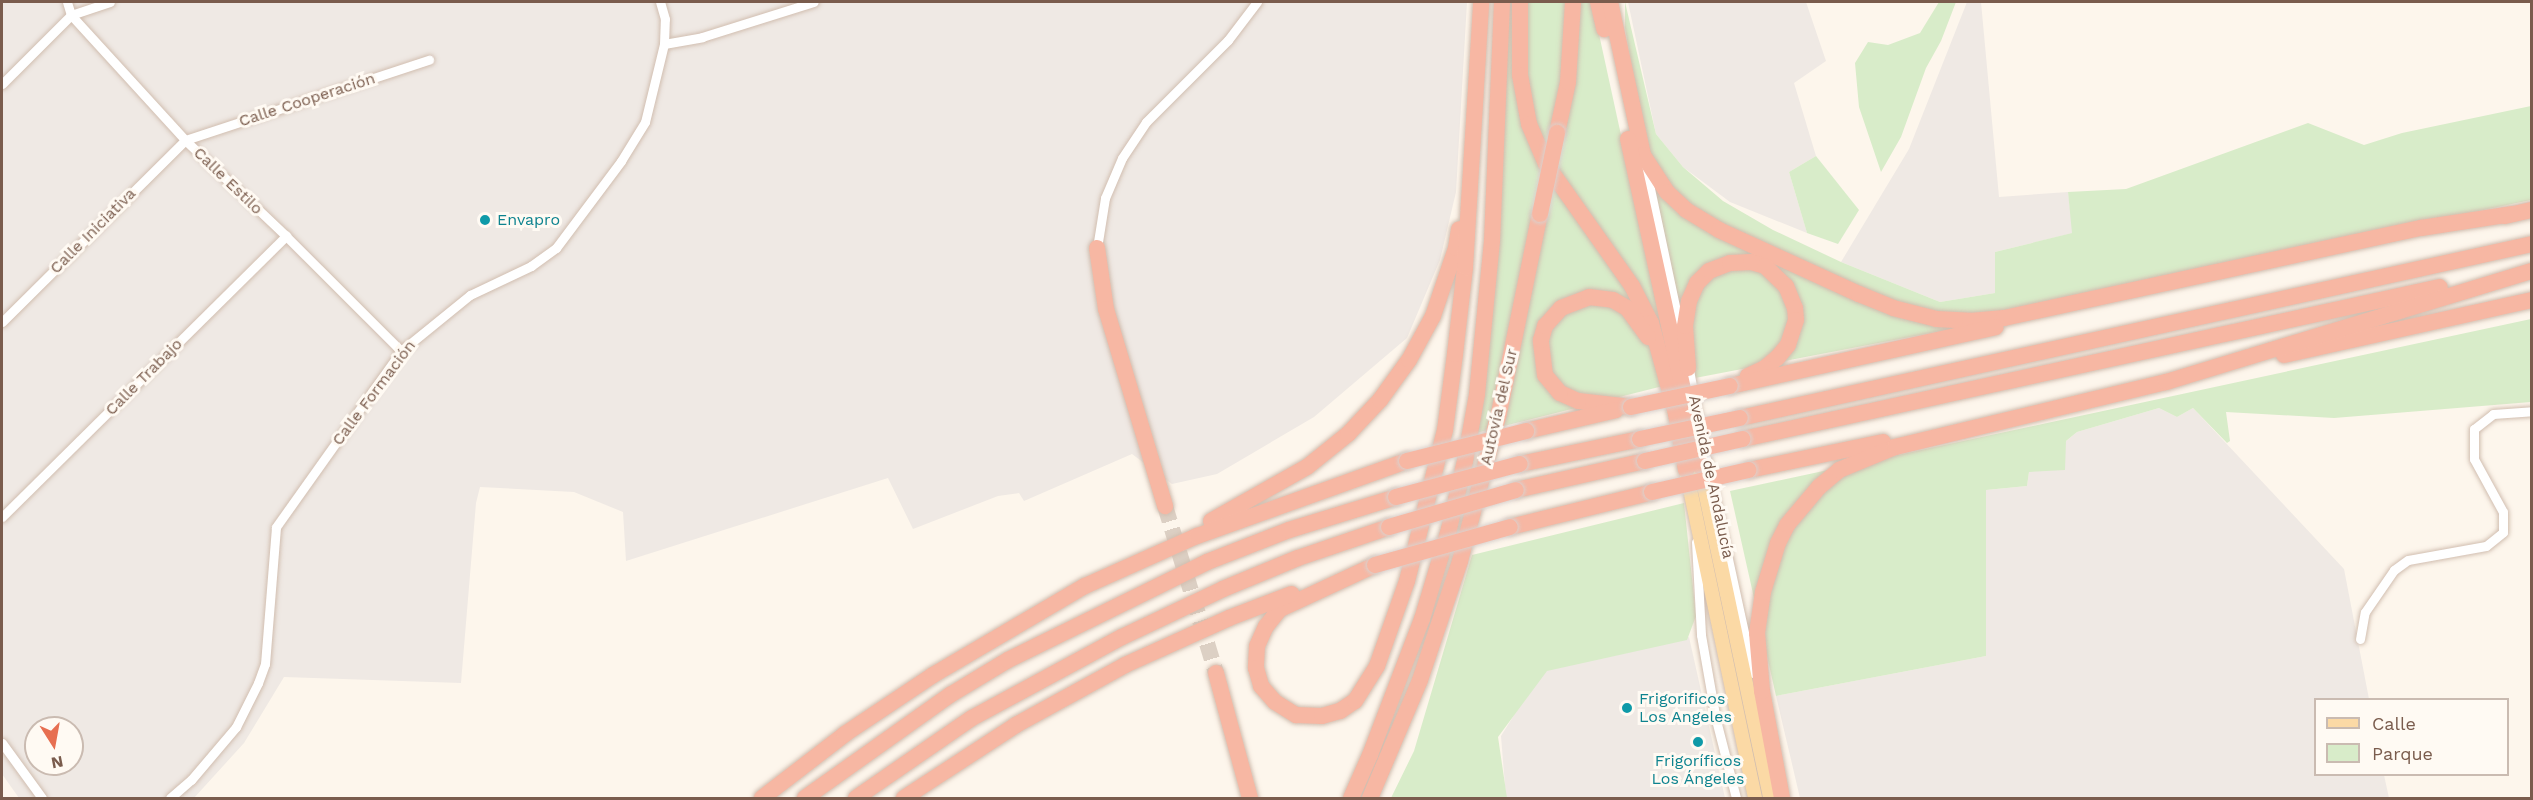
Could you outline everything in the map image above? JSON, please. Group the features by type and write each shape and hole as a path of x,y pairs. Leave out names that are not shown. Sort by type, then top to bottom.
{"highway":[{"path":"1375,565 1280,609 1266,626 1257,646 1256,668 1261,686 1275,702 1296,715 1322,716 1340,711 1355,701 1377,666 1407,581 1445,430 1465,267 1481,2"},
{"name":"Autovía del Sur","path":"1350,798 1370,755 1422,619 1449,529 1465,461 1484,341 1492,241 1502,2"},
{"path":"1520,2 1520,75 1529,124 1546,164 1632,286 1652,323 1693,468"},
{"name":"Autovía del Sur","path":"1370,798 1420,680 1463,550 1499,413 1568,82 1573,2"},
{"path":"1598,2 1693,468"},
{"path":"1610,2 1643,155 1667,192 1702,221 1867,297 1936,319 1970,321 2004,318 2421,228 2513,214"},
{"path":"1164,550 1307,467 1348,434 1380,400 1409,360 1433,316 1456,248 1471,164"},
{"path":"762,798 844,734 942,669 1085,586 1164,550 1284,503 1407,461 1631,407 2532,210"},
{"path":"805,798 950,695 1028,650 1207,562 1289,530 1396,497 1520,465 2532,244"},
{"path":"1097,248 1106,309 1165,506"},
{"path":"1688,368 1685,326 1689,302 1697,283 1710,271 1730,263 1752,262 1765,266 1786,286 1791,297 1796,320 1793,333 1788,345 1765,368 1730,386"},
{"path":"1782,798 1762,691 1757,633 1763,592 1778,543 1800,507 1839,470 1895,447 2166,382 2532,269"},
{"path":"856,798 972,718 1112,642 1223,589 1298,558 1389,526 1516,490 2532,269"},
{"path":"1631,407 1578,401 1551,386 1545,375 1541,340 1545,326 1561,308 1581,299 1613,300 1627,308 1639,321 1653,348 1668,416 1693,468"},
{"path":"904,798 1017,725 1125,665 1229,618 1375,565 1510,527 1652,492 2166,382 2532,300"},
{"path":"1216,673 1250,798"}],"main road":[{"name":"Avenida de Andalucía","path":"1693,468 1694,510 1755,798"},
{"name":"Avenida de Andalucía","path":"1693,468 1770,798"}],"street":[{"name":"Calle Estilo","path":"67,2 71,15 185,140 286,236 401,351"},
{"path":"2,84 71,15 110,2"},
{"name":"Calle Formación","path":"170,798 191,780 236,727 258,683 265,664 276,527 401,351 470,295 531,266 556,248 621,161 645,122 664,44 666,19 660,2"},
{"path":"664,44 702,37 814,2"},
{"path":"1097,248 1105,198 1122,158 1146,122 1228,40 1257,2"},
{"name":"Calle Cooperación","path":"185,140 429,60"},
{"name":"Calle Iniciativa","path":"2,322 185,140"},
{"name":"Avenida de Andalucía","path":"1643,155 1706,462 1782,798"},
{"name":"Calle Trabajo","path":"2,517 286,236"},
{"path":"2360,639 2365,612 2394,570 2408,560 2486,546 2504,532 2503,512 2474,459 2474,429 2493,414 2532,411"},
{"path":"1694,510 1701,636 1716,720 1736,798"},
{"path":"2,742 42,798"}],"shaded area":[{"path":"2,2 1467,2 1456,192 1440,260 1407,338 1314,417 1217,474 1172,484 1132,454 1024,501 1019,493 998,496 913,529 888,478 626,561 623,512 574,492 480,487 476,503 461,683 284,677 244,743 194,798 19,798 2,774"},
{"path":"1628,2 1806,2 1826,61 1794,83 1816,156 1789,172 1807,233 1730,202 1683,167 1656,134"},
{"path":"1967,2 1981,2 1999,197 2068,192 2073,233 1995,252 1995,293 1940,302 1841,262 1909,149"},
{"path":"2159,408 2177,417 2193,408 2344,569 2369,698 2314,698 2314,776 2384,776 2389,798 1800,798 1776,696 1986,656 1986,490 2027,486 2029,472 2077,432"},
{"path":"1689,637 1725,798 1506,798 1501,736 1546,664"}],"green space":[{"path":"1509,2 1592,2 1675,383 1476,433"},
{"path":"1625,2 1656,134 1683,167 1723,201 1773,230 1841,262 1940,302 1995,293 1995,252 2072,233 2068,192 2126,189 2308,123 2364,145 2402,133 2531,106 2531,200 2069,297 1962,327 1695,378 1643,132 1625,28"},
{"path":"1939,2 1956,2 1941,41 1926,68 1901,137 1881,172 1859,107 1855,63 1868,42 1888,45 1920,33"},
{"path":"1816,156 1859,210 1838,244 1807,233 1789,172"},
{"path":"2531,319 2531,402 2334,418 2226,412 2230,441 2227,443 2193,408 2177,417 2159,408 2077,432 2066,441 2065,470 2029,472 2027,486 1986,490 1986,656 1776,696 1730,491"},
{"path":"1684,503 1696,616 1687,640 1547,671 1498,737 1507,798 1391,798 1414,751 1472,555"}],"tunnel":[{"path":"1165,506 1216,673"}],"place":[{"name":"Envapro","path":"485,220"},
{"name":"Frigorificos Los Angeles","path":"1627,708"},
{"name":"Frigoríficos Los Ángeles","path":"1698,742"}]}
